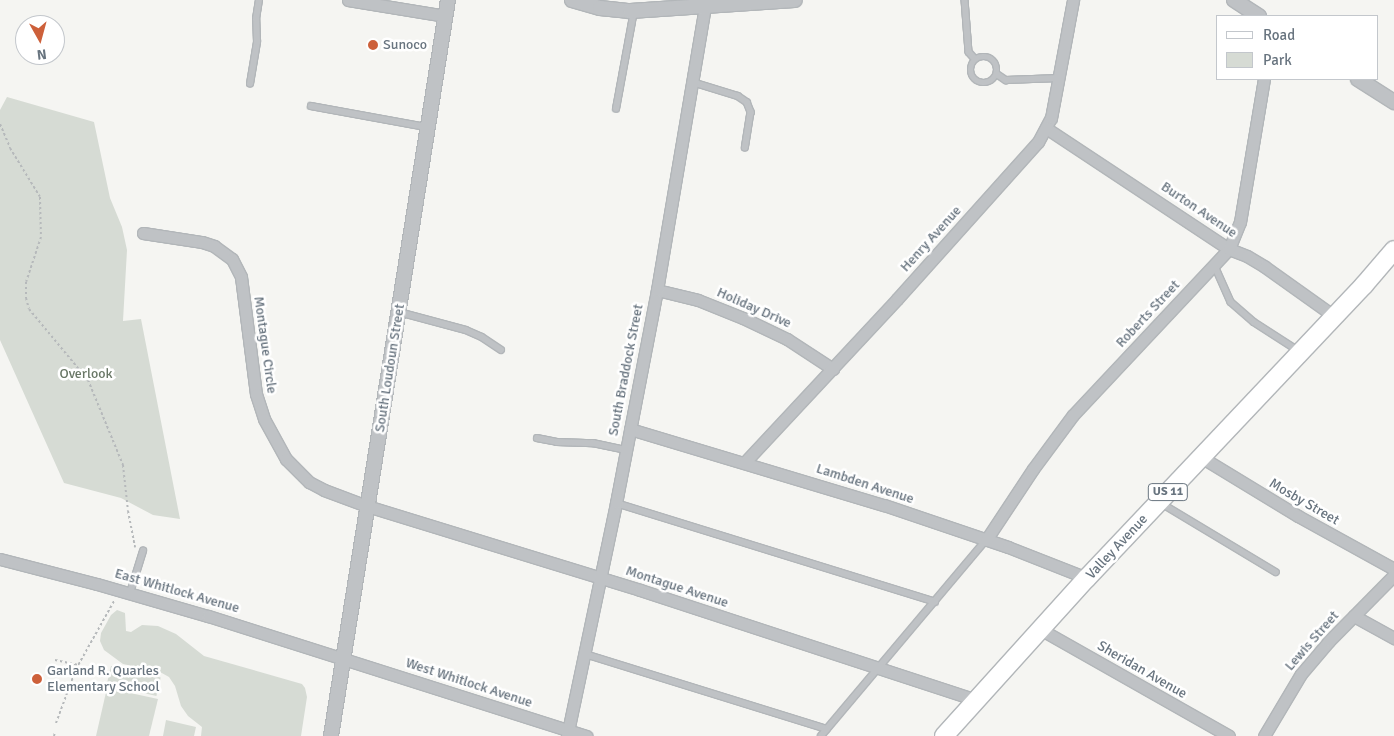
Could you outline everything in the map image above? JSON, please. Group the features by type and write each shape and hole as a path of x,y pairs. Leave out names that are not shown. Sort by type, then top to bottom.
{"main road":[{"name":"Valley Avenue","path":"944,736 1087,578 1394,250"}],"street":[{"path":"348,0 446,16"},
{"name":"South Loudoun Street","path":"332,736 448,0"},
{"path":"572,0 600,8 626,9 705,7 796,0"},
{"name":"Henry Avenue","path":"745,462 833,369 1032,150 1046,128 1059,78 1073,0"},
{"path":"1234,0 1257,15"},
{"name":"South Braddock Street","path":"567,733 601,578 657,290 705,7"},
{"name":"Roberts Street","path":"986,540 1037,462 1073,415 1229,249 1240,222 1264,80"},
{"path":"1360,80 1394,102"},
{"name":"Burton Avenue","path":"1046,128 1229,249 1247,256 1265,267 1334,316"},
{"name":"Montague Circle","path":"143,233 202,242 214,246 232,259 240,277 256,394 273,438 286,459 310,482 324,490 367,506"},
{"name":"Holiday Drive","path":"657,290 698,300 743,318 787,338 833,369"},
{"name":"Lambden Avenue","path":"630,428 745,462 986,540 1087,578"},
{"name":"Mosby Street","path":"1201,457 1291,512 1394,569"},
{"name":"Montague Avenue","path":"367,506 601,578 976,700"},
{"name":"East Whitlock Avenue","path":"0,559 130,593 226,621 343,660"},
{"name":"Lewis Street","path":"1264,736 1301,674 1394,575"},
{"path":"1354,616 1394,638"},
{"name":"Sheridan Avenue","path":"1040,629 1229,736"},
{"name":"West Whitlock Avenue","path":"343,660 567,733 586,736"}],"lane":[{"path":"250,84 257,42 256,19 259,0"},
{"path":"965,0 969,52 975,60"},
{"path":"616,109 626,9"},
{"path":"981,56 989,57 998,67 997,74 993,80 987,83 980,83 974,79 971,65 981,56"},
{"path":"997,74 1006,80 1059,78"},
{"path":"692,82 738,96 747,102 751,112 745,148"},
{"path":"311,106 429,127"},
{"path":"1214,266 1231,302 1254,322 1300,352"},
{"path":"399,312 466,330 482,337 501,350"},
{"path":"537,438 557,442 593,444 626,450"},
{"path":"1159,502 1276,572"},
{"path":"616,503 935,602"},
{"path":"821,736 986,540"},
{"path":"130,593 143,552"},
{"path":"585,654 827,729"}],"path":[{"path":"0,124 10,148 40,197 41,237 26,282 26,298 29,309 88,380 123,465 125,496 133,530 135,551"},
{"path":"56,723 65,694 78,665 117,596"},
{"path":"55,660 78,665"},
{"path":"54,736 55,732"}],"green space":[{"name":"Overlook","path":"7,97 94,122 110,198 122,227 127,250 123,321 141,319 180,519 153,515 121,498 64,483 0,340 0,110"},
{"path":"117,610 125,613 126,631 131,632 142,625 158,626 176,634 204,656 302,684 307,697 301,736 201,736 202,727 188,716 181,706 175,686 169,677 160,672 123,664 104,650 100,641 101,633 111,615"},
{"path":"111,666 161,677 156,696 107,685"},
{"path":"107,688 158,699 149,736 96,736"},
{"path":"166,720 196,727 194,736 163,736"}],"place":[{"name":"Sunoco","path":"373,45"},
{"name":"Garland R. Quarles Elementary School","path":"37,679"}]}
